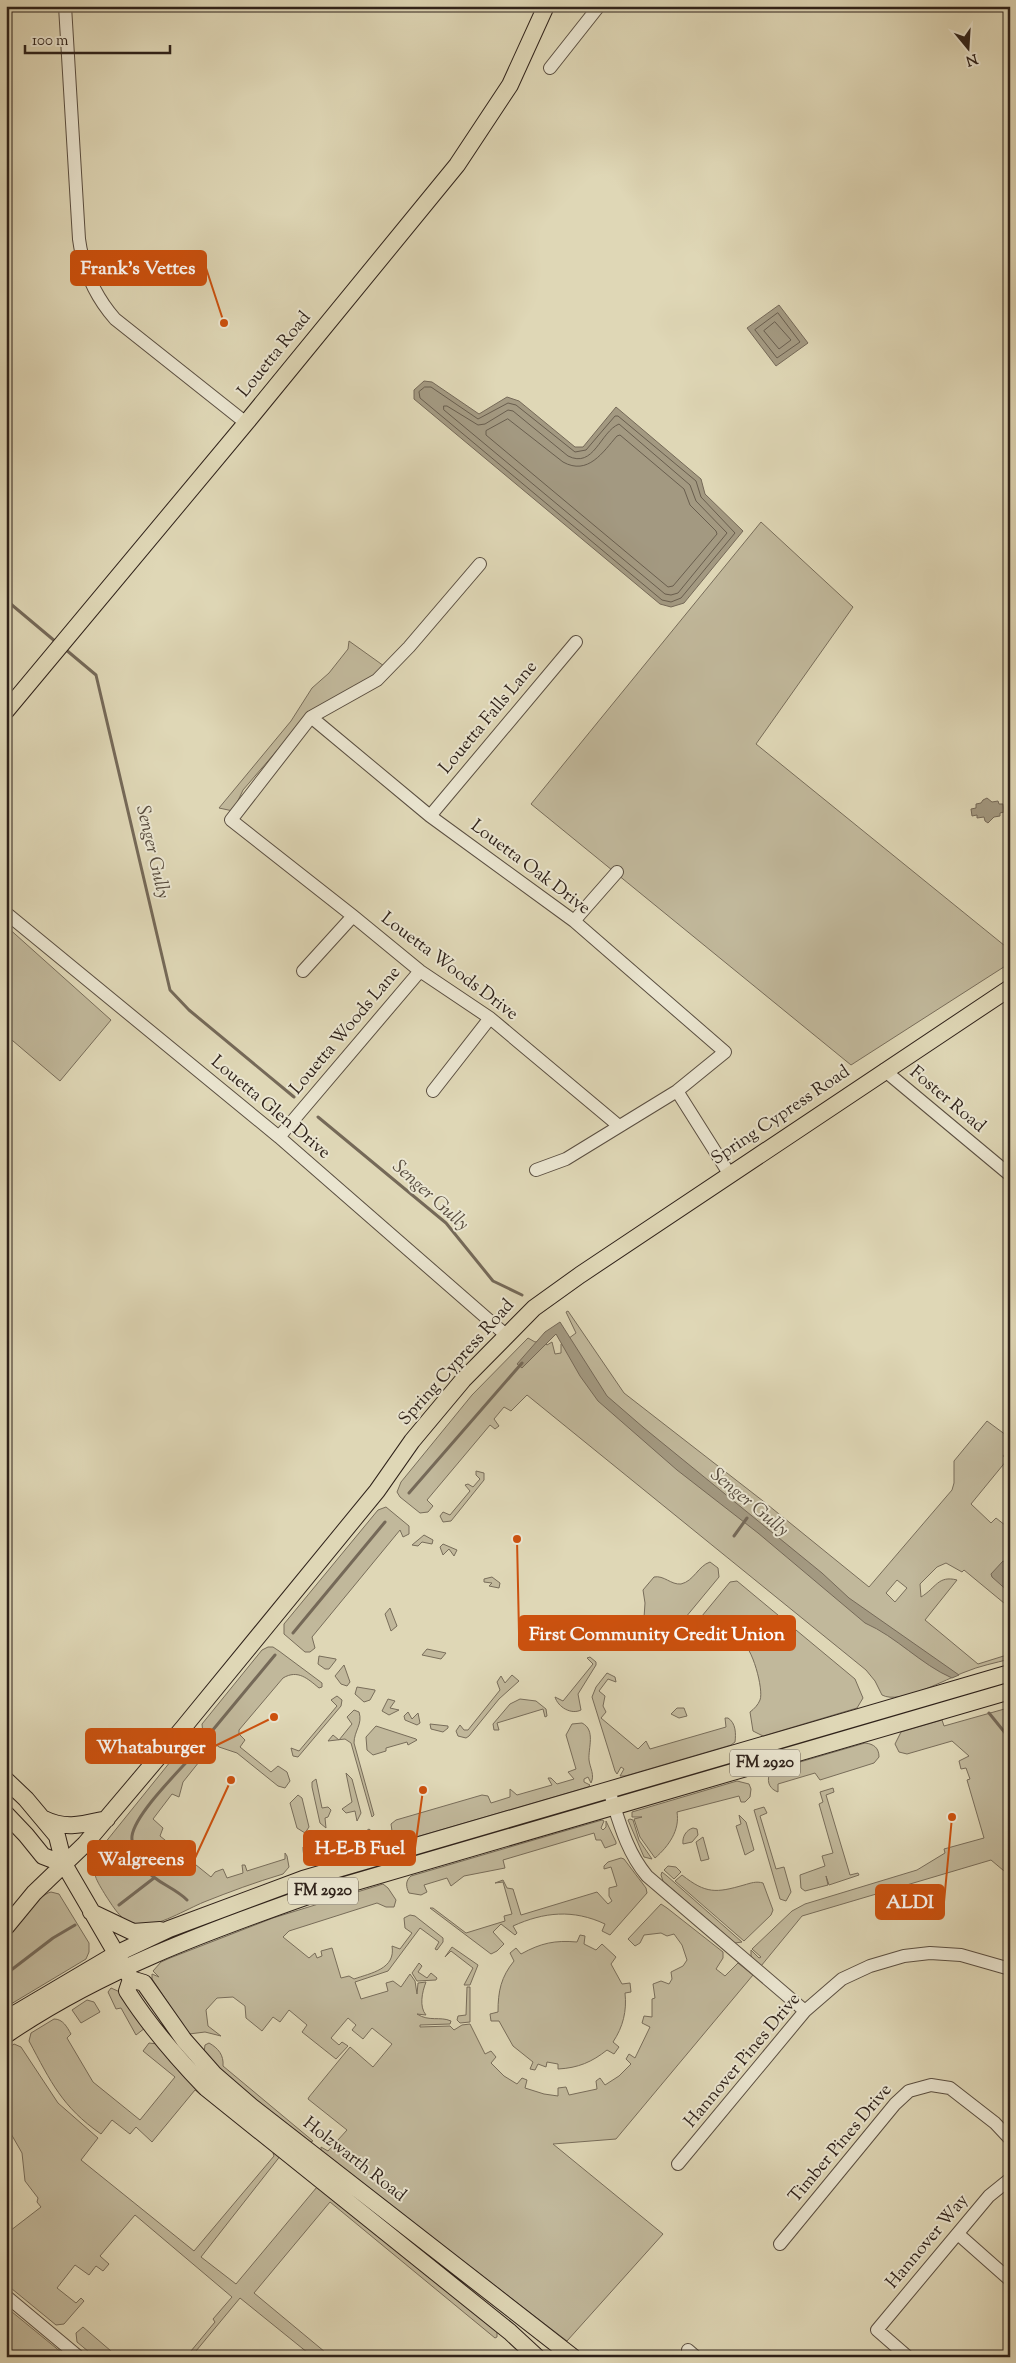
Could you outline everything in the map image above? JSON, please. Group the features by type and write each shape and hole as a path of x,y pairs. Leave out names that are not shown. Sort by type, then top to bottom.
{"main road":[{"name":"Louetta Road","path":"6,711 246,423 457,165 510,86 546,6"},
{"name":"Spring Cypress Road","path":"6,1927 34,1893 85,1844 107,1819 378,1491 412,1442 463,1380 534,1308 580,1274 884,1070 1010,988"},
{"name":"FM 2920","path":"6,2019 116,1954 170,1929 304,1879 1010,1673"},
{"name":"FM 2920","path":"6,2035 58,2002 128,1974 230,1924 311,1895 393,1869 615,1807 1010,1691"},
{"name":"Holzwarth Road","path":"6,1780 44,1819 57,1836 64,1864 128,1974 127,1992 168,2048 206,2088 523,2316 573,2357"},
{"path":"6,1814 43,1856 64,1864"},
{"path":"44,1819 54,1824 71,1826 107,1819"},
{"path":"91,1912 133,1932 170,1929"},
{"name":"Holzwarth Road","path":"305,2158 537,2357"},
{"path":"510,2332 523,2316"}],"street":[{"path":"65,6 79,239 83,264 89,279 100,300 115,319 246,423"},
{"path":"550,68 599,6"},
{"path":"310,717 377,680 409,647 480,564"},
{"name":"Louetta Falls Lane","path":"430,816 576,642"},
{"name":"Louetta Oak Drive","path":"310,717 430,816 574,922 725,1052 677,1091"},
{"name":"Louetta Woods Drive","path":"310,717 231,820 353,916 420,972 490,1018 619,1126"},
{"path":"574,922 617,872"},
{"name":"Louetta Glen Drive","path":"6,913 279,1137 506,1335"},
{"path":"303,971 353,916"},
{"name":"Louetta Woods Lane","path":"279,1137 420,972"},
{"path":"433,1090 490,1018"},
{"name":"Foster Road","path":"884,1070 1010,1175"},
{"path":"536,1170 566,1159 677,1091 730,1175"},
{"path":"609,1790 627,1846 635,1862 647,1876 805,2011"},
{"name":"Hannover Pines Drive","path":"678,2164 805,2011 842,1979 870,1966 904,1956 930,1953 961,1954 1010,1970"},
{"name":"Timber Pines Drive","path":"780,2244 895,2104 909,2091 931,2085 950,2088 996,2123 1010,2139"},
{"name":"Hannover Way","path":"908,2357 877,2330 989,2196 1010,2179"},
{"path":"958,2234 1010,2280"},
{"path":"6,2296 80,2357"}],"shaded area":[{"path":"761,522 853,607 756,744 1010,950 1010,963 851,1065 531,804"},
{"path":"349,641 384,666 371,678 304,719 243,790 233,811 219,808 291,721 312,688 329,673 348,649"},
{"path":"6,926 111,1020 60,1081 6,1035"},
{"path":"568,1311 624,1393 763,1501 869,1587 952,1490 954,1483 954,1461 987,1421 1010,1438 1010,1448 1003,1456 1007,1460 971,1504 991,1523 996,1518 1010,1529 1010,1608 964,1570 962,1572 946,1563 937,1567 920,1584 921,1597 945,1579 957,1580 925,1620 978,1664 1010,1654 1010,1659 981,1666 911,1694 900,1697 882,1695 875,1681 866,1670 527,1395 511,1411 504,1407 494,1419 499,1426 495,1429 490,1425 427,1500 433,1506 428,1512 420,1513 400,1497 397,1492 401,1482 472,1395 528,1338 535,1342 541,1340 547,1345 552,1342 555,1354 561,1353 561,1344 576,1333 566,1312","holes":["897,1580 907,1588 895,1602 886,1593"]},
{"path":"476,1471 484,1473 484,1480 451,1521 443,1522 440,1516 443,1512 450,1515 470,1491 465,1485 468,1484 473,1487 480,1479 476,1475"},
{"path":"386,1507 409,1526 409,1534 403,1537 400,1530 312,1637 315,1648 310,1652 305,1652 284,1634 284,1624 378,1510"},
{"path":"424,1535 433,1540 432,1544 422,1542 418,1546 412,1545"},
{"path":"443,1544 457,1550 454,1556 449,1549 443,1555 440,1547"},
{"path":"710,1562 718,1568 719,1577 671,1635 666,1636 655,1627 656,1625 644,1618 645,1603 643,1590 654,1577 661,1577 681,1584 689,1580"},
{"path":"492,1577 500,1583 499,1588 489,1586 492,1583 484,1582 484,1579"},
{"path":"737,1581 855,1679 863,1698 857,1708 763,1736 753,1731 750,1712 758,1704 761,1695 759,1678 749,1651 745,1645 738,1641 714,1646 702,1636 697,1626 697,1622 730,1582"},
{"path":"390,1608 397,1626 391,1631 385,1614"},
{"path":"273,1647 322,1683 322,1687 319,1688 303,1676 288,1675 283,1678 239,1730 239,1734 245,1740 240,1747 271,1772 278,1766 287,1772 290,1781 285,1788 278,1786 237,1753 219,1747 203,1734 202,1724 262,1650"},
{"path":"427,1649 446,1653 441,1659 422,1655"},
{"path":"319,1656 336,1660 329,1669 325,1669 318,1664"},
{"path":"590,1657 596,1662 596,1665 578,1694 581,1710 569,1711 559,1704 555,1697 563,1701 593,1664 587,1658"},
{"path":"344,1665 350,1682 347,1686 341,1684 335,1676"},
{"path":"607,1673 615,1677 616,1682 608,1679 599,1691 605,1696 603,1706 606,1712 601,1718 638,1749 646,1741 650,1749 726,1727 725,1718 731,1720 734,1726 735,1742 731,1745 620,1776 624,1769 621,1767 617,1774 615,1771 592,1697 596,1687"},
{"path":"512,1675 519,1681 499,1699 469,1736 466,1738 458,1736 456,1731 460,1725 464,1730 468,1730 500,1690 497,1682 501,1676 505,1683"},
{"path":"357,1687 375,1691 370,1700 364,1702 355,1694"},
{"path":"337,1696 342,1700 341,1706 298,1757 293,1756 291,1748 299,1751 337,1706 331,1700"},
{"path":"388,1699 395,1701 390,1708 399,1710 389,1715 382,1711"},
{"path":"520,1699 536,1701 546,1709 547,1716 545,1717 543,1709 497,1723 499,1730 494,1730 493,1724 510,1704"},
{"path":"677,1708 684,1708 687,1716 679,1718 671,1714"},
{"path":"1008,1708 1010,1711 1010,1876 991,1860 802,1916 761,1966 751,1956 751,1950 759,1958 761,1957 752,1949 792,1911 805,1904 917,1870 945,1853 944,1849 984,1838 967,1780 970,1779 966,1768 961,1769 959,1761 969,1756 952,1741 907,1754 899,1752 895,1744 901,1732 942,1720 944,1726"},
{"path":"354,1710 359,1712 360,1720 354,1743 374,1815 372,1817 351,1743 345,1739 339,1740 352,1724 347,1717"},
{"path":"408,1712 412,1719 418,1713 420,1723 417,1725 405,1720 404,1716"},
{"path":"582,1723 589,1730 590,1735 589,1760 593,1777 591,1783 588,1777 584,1779 584,1782 590,1785 588,1787 399,1842 393,1838 391,1824 396,1820 482,1795 488,1796 491,1803 510,1797 510,1789 517,1795 552,1785 548,1778 551,1778 557,1784 574,1779 568,1772 576,1769 566,1735 572,1724"},
{"path":"430,1724 448,1726 448,1728 443,1732 431,1729"},
{"path":"376,1726 417,1740 408,1745 407,1742 386,1748 386,1751 373,1755 367,1750 366,1737"},
{"path":"333,1735 339,1740 328,1741"},
{"path":"865,1743 873,1745 878,1751 879,1757 874,1763 820,1780 815,1773 778,1784 778,1792 773,1789 768,1781 769,1775 776,1769"},
{"path":"189,1745 202,1753 203,1757 183,1782 179,1797 172,1794 153,1819 163,1828 160,1836 211,1877 215,1872 223,1869 227,1878 243,1873 242,1865 245,1865 247,1871 285,1859 285,1853 289,1867 283,1874 213,1898 163,1921 146,1926 133,1925 120,1915 100,1886 95,1876 94,1860 96,1854 183,1746"},
{"path":"346,1773 352,1779 361,1813 357,1821 355,1811 346,1813 342,1809 352,1802"},
{"path":"316,1779 322,1808 328,1807 331,1810 328,1817 325,1818 326,1828 320,1823 312,1787 312,1782"},
{"path":"737,1781 749,1784 751,1789 750,1797 745,1802 741,1802 739,1796 677,1812 675,1831 665,1848 655,1858 640,1837 634,1819 642,1817 632,1817 632,1812"},
{"path":"833,1788 834,1792 826,1795 850,1875 858,1873 859,1875 829,1885 826,1876 828,1885 805,1891 801,1888 800,1875 825,1866 822,1856 833,1853 819,1804 823,1802 820,1792"},
{"path":"298,1795 302,1798 309,1827 305,1833 297,1828 290,1803"},
{"path":"764,1807 767,1813 760,1816 776,1869 784,1867 791,1892 786,1901 780,1899 754,1810"},
{"path":"739,1815 746,1822 754,1850 745,1855 736,1826 741,1824"},
{"path":"602,1820 604,1821 601,1828 603,1830 606,1827 606,1821 616,1844 605,1848 601,1840 596,1840 594,1833 503,1860 505,1868 464,1876 451,1886 447,1878 424,1885 427,1892 421,1895 409,1893 408,1891 407,1882 411,1876"},
{"path":"628,1820 633,1820 639,1840 652,1859 644,1857"},
{"path":"693,1828 697,1829 698,1835 692,1842 683,1844 685,1834"},
{"path":"369,1829 375,1834 378,1842 373,1849 314,1864 308,1862 304,1856 303,1847 311,1843 313,1850 367,1837 366,1831"},
{"path":"703,1837 709,1859 701,1861 696,1842"},
{"path":"621,1858 624,1859 646,1888 647,1893 610,1935 602,1931 605,1924 593,1919 570,1914 547,1915 513,1926 517,1933 515,1935 501,1924 493,1932 504,1944 491,1954 430,1908 433,1908 466,1933 505,1921 504,1916 512,1914 503,1882 495,1883 503,1880 507,1888 513,1889 521,1915 597,1892 608,1904 612,1901 609,1896 609,1888 617,1886 611,1867 604,1869 604,1866 608,1862"},
{"path":"668,1866 676,1867 681,1872 674,1879 664,1870"},
{"path":"662,1872 742,1942 735,1943 663,1881"},
{"path":"682,1875 698,1886 711,1890 726,1889 754,1882 763,1883 773,1910 771,1915 744,1941 675,1881"},
{"path":"383,1884 396,1900 394,1907 386,1907 377,1903 289,1931 283,1937 309,1958 315,1953 317,1958 322,1956 321,1951 332,1948 341,1978 349,1976 354,1979 375,1972 386,1965 392,1954 392,1946 400,1949 412,1933 405,1928 404,1918 410,1915 415,1916 443,1938 443,1942 437,1950 435,1949 439,1942 420,1928 388,1971 355,1982 361,1999 388,1991 386,1983 393,1981 401,1987 410,1974 415,1981 417,1994 418,1983 426,1982 422,1995 422,2008 426,2015 417,2014 426,2018 451,2021 450,2024 420,2025 420,2027 450,2026 454,2030 462,2025 470,2024 485,2054 491,2051 496,2057 491,2063 504,2076 517,2084 522,2078 527,2080 525,2088 544,2094 558,2096 558,2088 566,2087 569,2095 597,2089 596,2081 600,2078 605,2085 619,2076 631,2064 626,2059 629,2054 635,2058 650,2027 642,2023 644,2016 652,2017 652,1999 655,1998 653,1984 661,1981 669,1984 672,1979 671,1972 683,1966 687,1960 682,1945 674,1934 667,1936 661,1933 644,1935 640,1943 635,1946 628,1939 661,1904 723,1952 723,1958 716,1969 725,1976 738,1963 753,1975 616,2139 553,2144 663,2234 567,2341 321,2152 321,2147 328,2151 347,2130 308,2099 309,2097 350,2047 373,2067 392,2044 372,2028 363,2039 352,2030 356,2025 348,2018 331,2038 339,2045 342,2042 348,2046 336,2059 302,2032 307,2025 289,2010 280,2022 273,2017 262,2031 246,2018 245,2006 233,1997 217,1998 206,2010 208,2026 221,2036 205,2032 189,2034 152,1979 152,1974 159,1977 153,1971 161,1962 170,1958 273,1918"},
{"path":"51,1892 59,1894 89,1943 89,1952 86,1959 6,2007 6,1937 12,1926 25,1912 40,1898"},
{"path":"580,1935 585,1936 584,1944 596,1950 602,1944 616,1957 611,1964 622,1984 630,1983 631,1992 625,1993 624,2019 613,2042 619,2047 614,2054 607,2050 596,2058 578,2066 558,2069 558,2064 547,2062 546,2067 538,2064 535,2070 530,2069 533,2062 513,2046 499,2021 491,2021 490,2014 498,2012 503,1979 514,1961 510,1953 516,1948 521,1954 548,1943 562,1941 577,1942"},
{"path":"452,1947 478,1965 470,1985 464,1985 473,1968 451,1951 445,1957"},
{"path":"419,1963 422,1966 418,1972 427,1978 431,1973 437,1978 436,1980 417,1981 412,1973"},
{"path":"467,1987 470,1987 470,2022 460,2023 457,2020 458,2016 466,2015"},
{"path":"111,1988 120,1992 145,2028 136,2035 121,2008 116,2009 108,1992"},
{"path":"87,2000 94,2002 100,2012 81,2023 72,2010"},
{"path":"54,2019 62,2022 68,2029 71,2034 67,2038 93,2082 140,2120 175,2077 143,2051 149,2043 158,2044 201,2092 200,2094 195,2090 152,2142 136,2127 130,2134 112,2120 101,2134 76,2114 67,2104 51,2081 29,2041 31,2033"},
{"path":"209,2043 220,2052 223,2066 313,2141 308,2143 223,2072 204,2052 205,2045"},
{"path":"14,2044 21,2047 58,2103 98,2138 81,2160 194,2251 274,2156 273,2153 275,2151 281,2155 201,2257 236,2284 317,2187 497,2331 497,2337 495,2338 330,2202 254,2293 331,2357 313,2357 240,2298 191,2357 186,2357 215,2322 213,2319 232,2297 135,2215 100,2256 109,2264 103,2271 96,2266 89,2275 75,2265 57,2288 76,2303 81,2298 84,2301 64,2324 56,2325 6,2284 6,2234 41,2207 37,2202 38,2198 25,2181 22,2153 6,2125 6,2050"},
{"path":"6,2307 67,2357 6,2357"},
{"path":"83,2327 118,2357 95,2357 77,2342 76,2333"}],"water":[{"path":"779,305 808,343 776,366 747,328"},
{"path":"424,381 432,382 479,414 507,397 519,401 575,447 583,447 616,407 701,479 705,494 743,531 684,603 671,607 660,604 414,399 414,390"},
{"path":"987,798 992,802 998,801 999,804 1003,804 1004,812 1000,813 1000,816 994,817 988,823 984,817 977,818 977,815 972,816 971,809 976,808 976,804 981,803"},
{"path":"560,1322 607,1396 822,1573 849,1598 959,1675 952,1678 940,1672 888,1636 865,1623 758,1533 677,1470 598,1401 580,1376 556,1334 522,1368 517,1364 545,1332"},
{"path":"1003,1561 1010,1566 1010,1593 991,1574"}],"waterway":[{"name":"Senger Gully","path":"6,600 56,642"},
{"name":"Senger Gully","path":"65,649 96,675 170,990 189,1010 294,1097"},
{"name":"Senger Gully","path":"318,1117 446,1223 493,1281 522,1295"},
{"path":"409,1493 522,1363"},
{"path":"734,1536 747,1518"},
{"path":"293,1633 385,1522"},
{"path":"212,1731 275,1655"},
{"name":"Senger Gully","path":"989,1713 1010,1739"},
{"path":"187,1900 154,1878 144,1868 135,1853 132,1836 141,1816 149,1805 194,1754"},
{"path":"119,1905 154,1878"},
{"path":"6,1974 53,1938 75,1925"}],"place":[{"name":"Frank's Vettes","path":"224,323"},
{"name":"First Community Credit Union","path":"517,1539"},
{"name":"Whataburger","path":"274,1717"},
{"name":"Walgreens","path":"231,1780"},
{"name":"H-E-B Fuel","path":"423,1790"},
{"name":"ALDI","path":"952,1817"}]}
